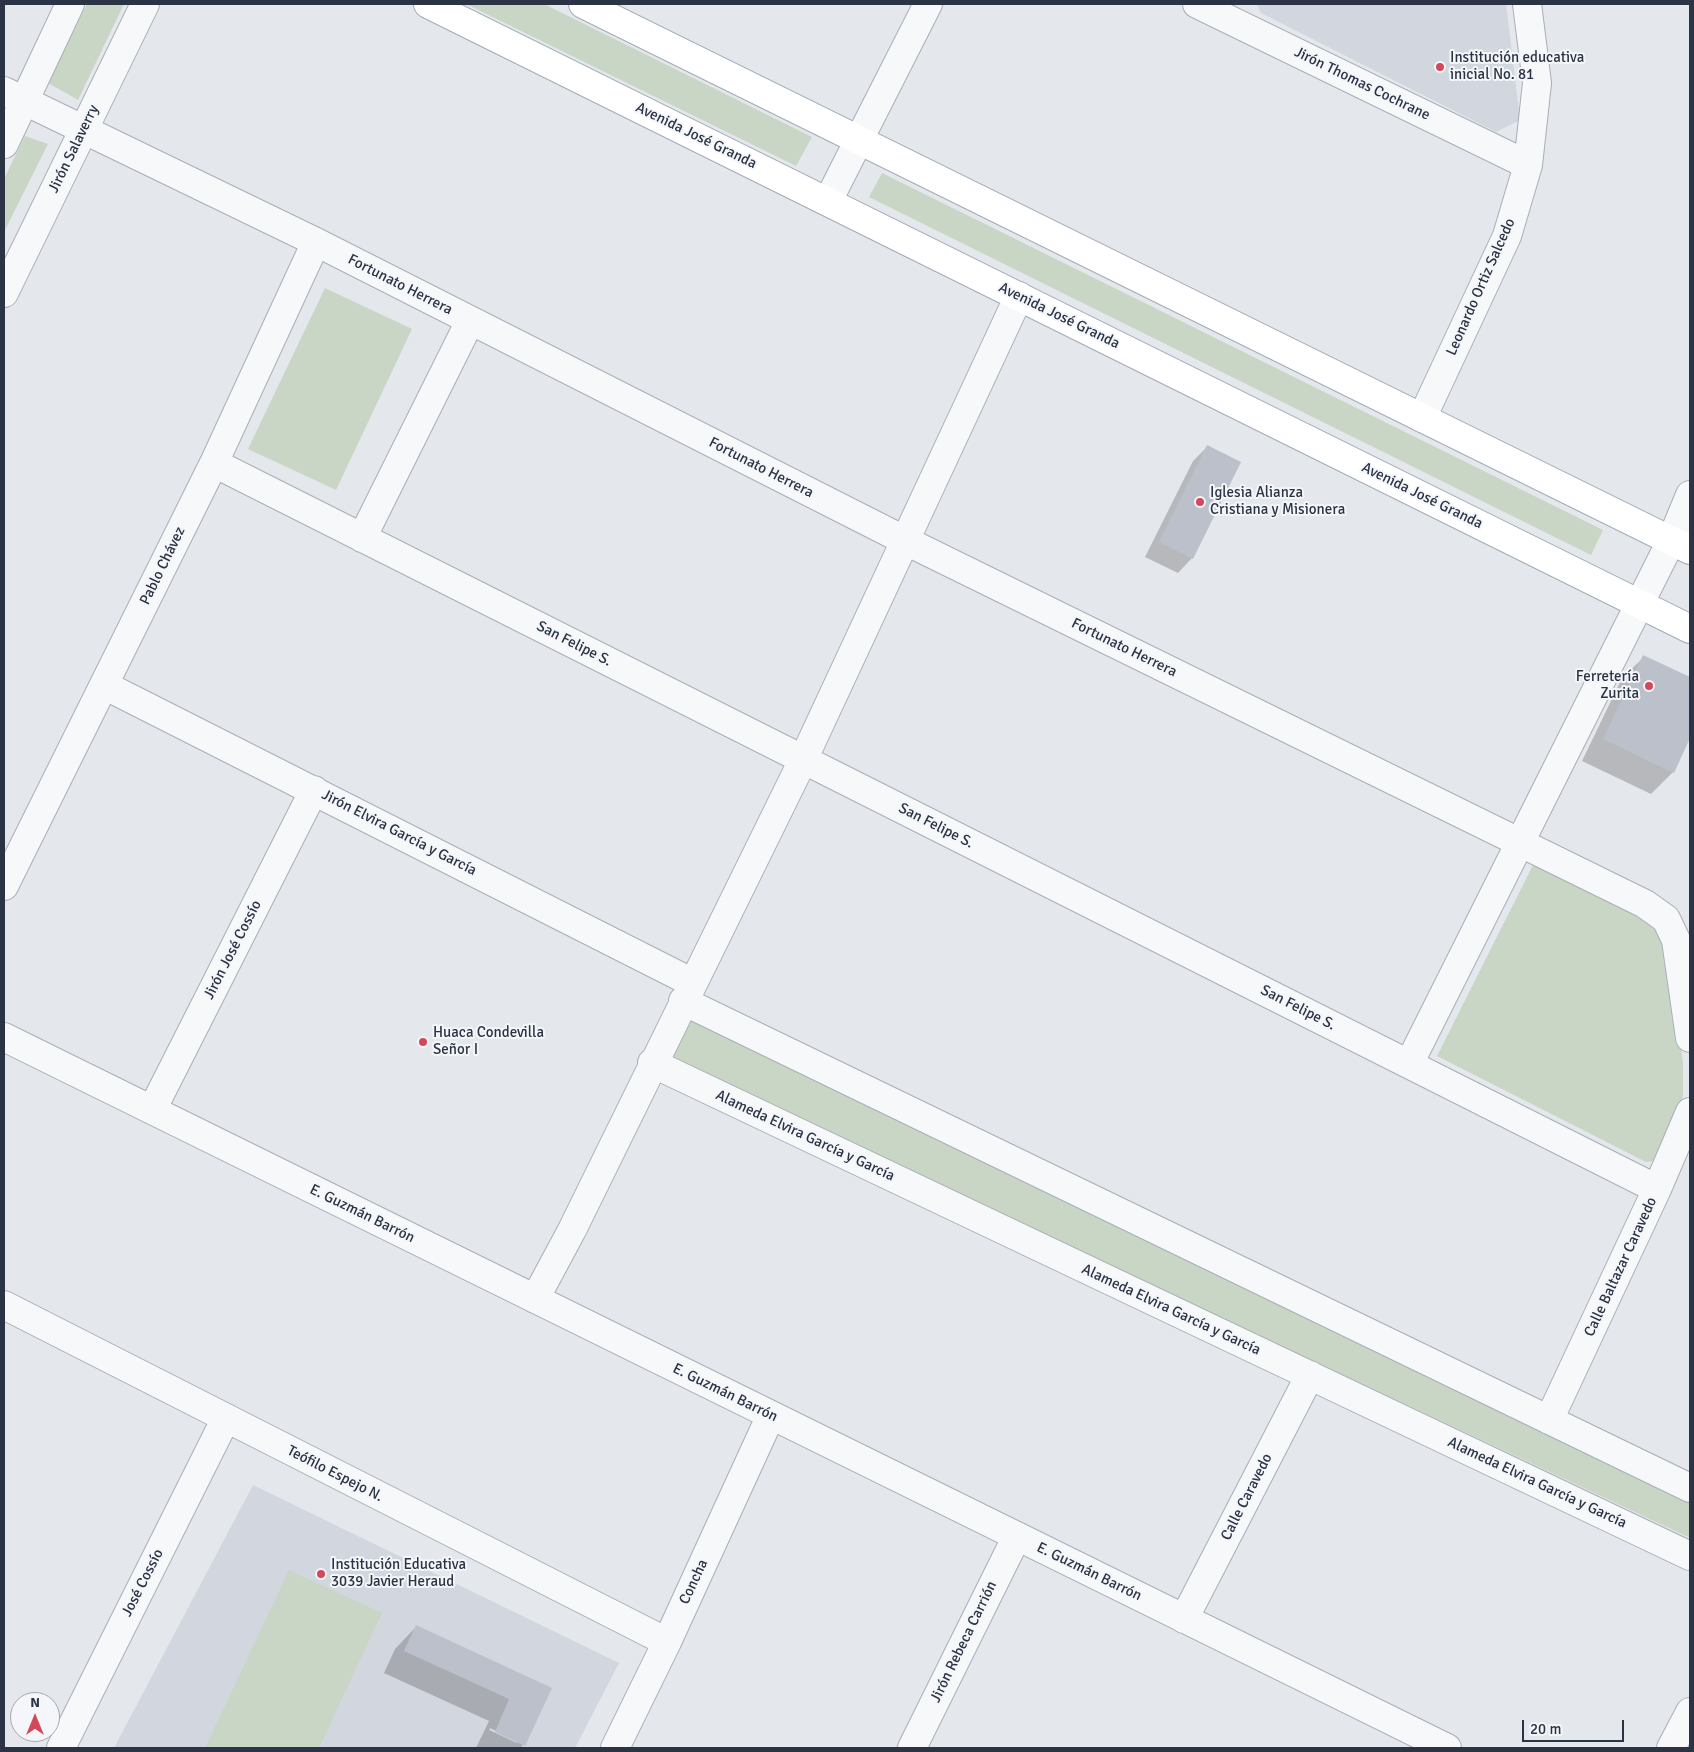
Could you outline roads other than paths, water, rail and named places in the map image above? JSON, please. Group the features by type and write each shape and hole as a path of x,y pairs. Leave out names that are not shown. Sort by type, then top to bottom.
{"main road":[{"name":"Avenida José Granda","path":"428,4 1690,628"},
{"path":"583,4 617,11 860,140 1680,545"}],"street":[{"path":"4,144 14,96 70,4"},
{"name":"Jirón Salaverry","path":"4,293 145,4"},
{"path":"828,201 928,4"},
{"name":"Jirón Thomas Cochrane","path":"1197,4 1528,165"},
{"name":"Leonardo Ortiz Salcedo","path":"1422,418 1507,236 1528,165 1537,83 1526,4"},
{"name":"Fortunato Herrera","path":"14,96 316,242 906,541 1520,841"},
{"name":"Pablo Chávez","path":"6,876 104,685 214,463 316,242"},
{"path":"535,1299 572,1230 652,1063 803,760 1020,296"},
{"path":"362,538 470,321"},
{"name":"San Felipe S.","path":"214,463 1657,1189"},
{"path":"1409,1064 1639,603 1680,545 1690,495"},
{"name":"Jirón Elvira García y García","path":"104,685 314,790 688,992"},
{"name":"Jirón José Cossío","path":"152,1110 314,790"},
{"path":"1520,841 1645,904 1666,919 1676,940 1690,1038"},
{"path":"688,992 1549,1420 1690,1488"},
{"name":"E. Guzmán Barrón","path":"4,1037 1447,1748"},
{"name":"Alameda Elvira García y García","path":"652,1063 1690,1556"},
{"name":"Calle Baltazar Caravedo","path":"1549,1420 1657,1189 1690,1112"},
{"name":"Teófilo Espejo N.","path":"4,1305 667,1642"},
{"name":"Calle Caravedo","path":"1184,1619 1310,1375"},
{"name":"Concha","path":"615,1748 667,1642 771,1416"},
{"name":"José Cossío","path":"61,1748 226,1418"},
{"name":"Jirón Rebeca Carrión","path":"912,1748 1017,1536"},
{"path":"1671,1748 1690,1712"}],"place":[{"name":"Institución educativa inicial No. 81","path":"1440,67"},
{"name":"Iglesia Alianza Cristiana y Misionera","path":"1200,502"},
{"name":"Ferretería Zurita","path":"1649,686"},
{"name":"Huaca Condevilla Señor I","path":"423,1042"},
{"name":"Institución Educativa 3039 Javier Heraud","path":"321,1574"}]}
